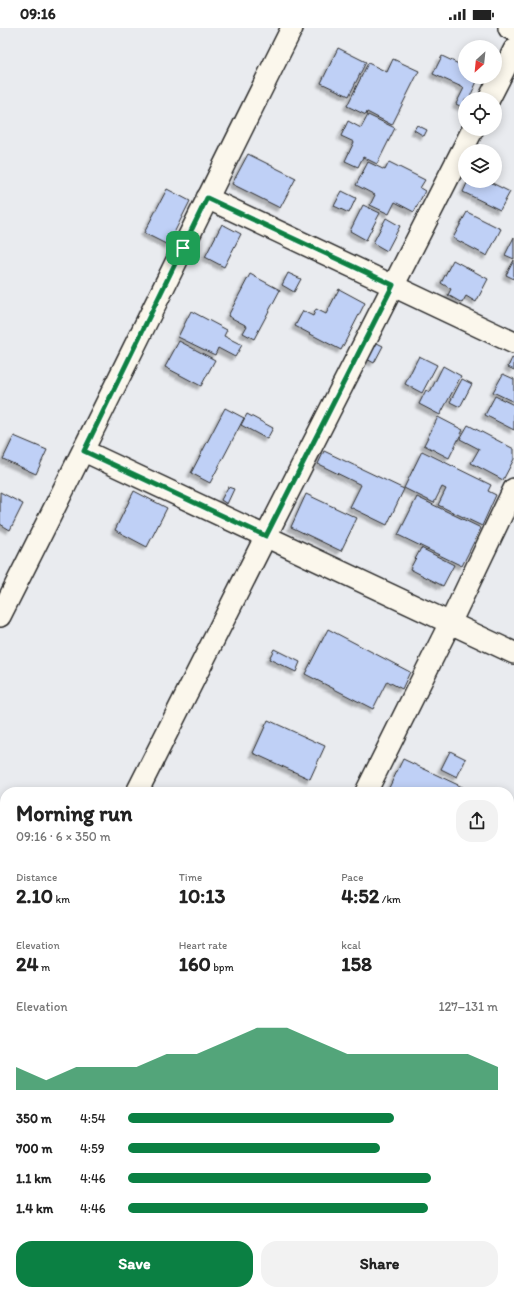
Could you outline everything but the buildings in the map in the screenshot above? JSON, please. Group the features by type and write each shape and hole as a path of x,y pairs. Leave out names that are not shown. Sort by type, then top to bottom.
{"street":[{"path":"0,616 84,451 207,198 292,28"},
{"path":"509,28 514,30"},
{"path":"493,92 514,50"},
{"path":"140,787 469,136"},
{"path":"207,198 514,343"},
{"path":"84,451 514,654"},
{"path":"368,787 450,623 514,488"}],"route":[{"path":"207,198 393,285 266,536 84,451 183,248 207,198"}]}
